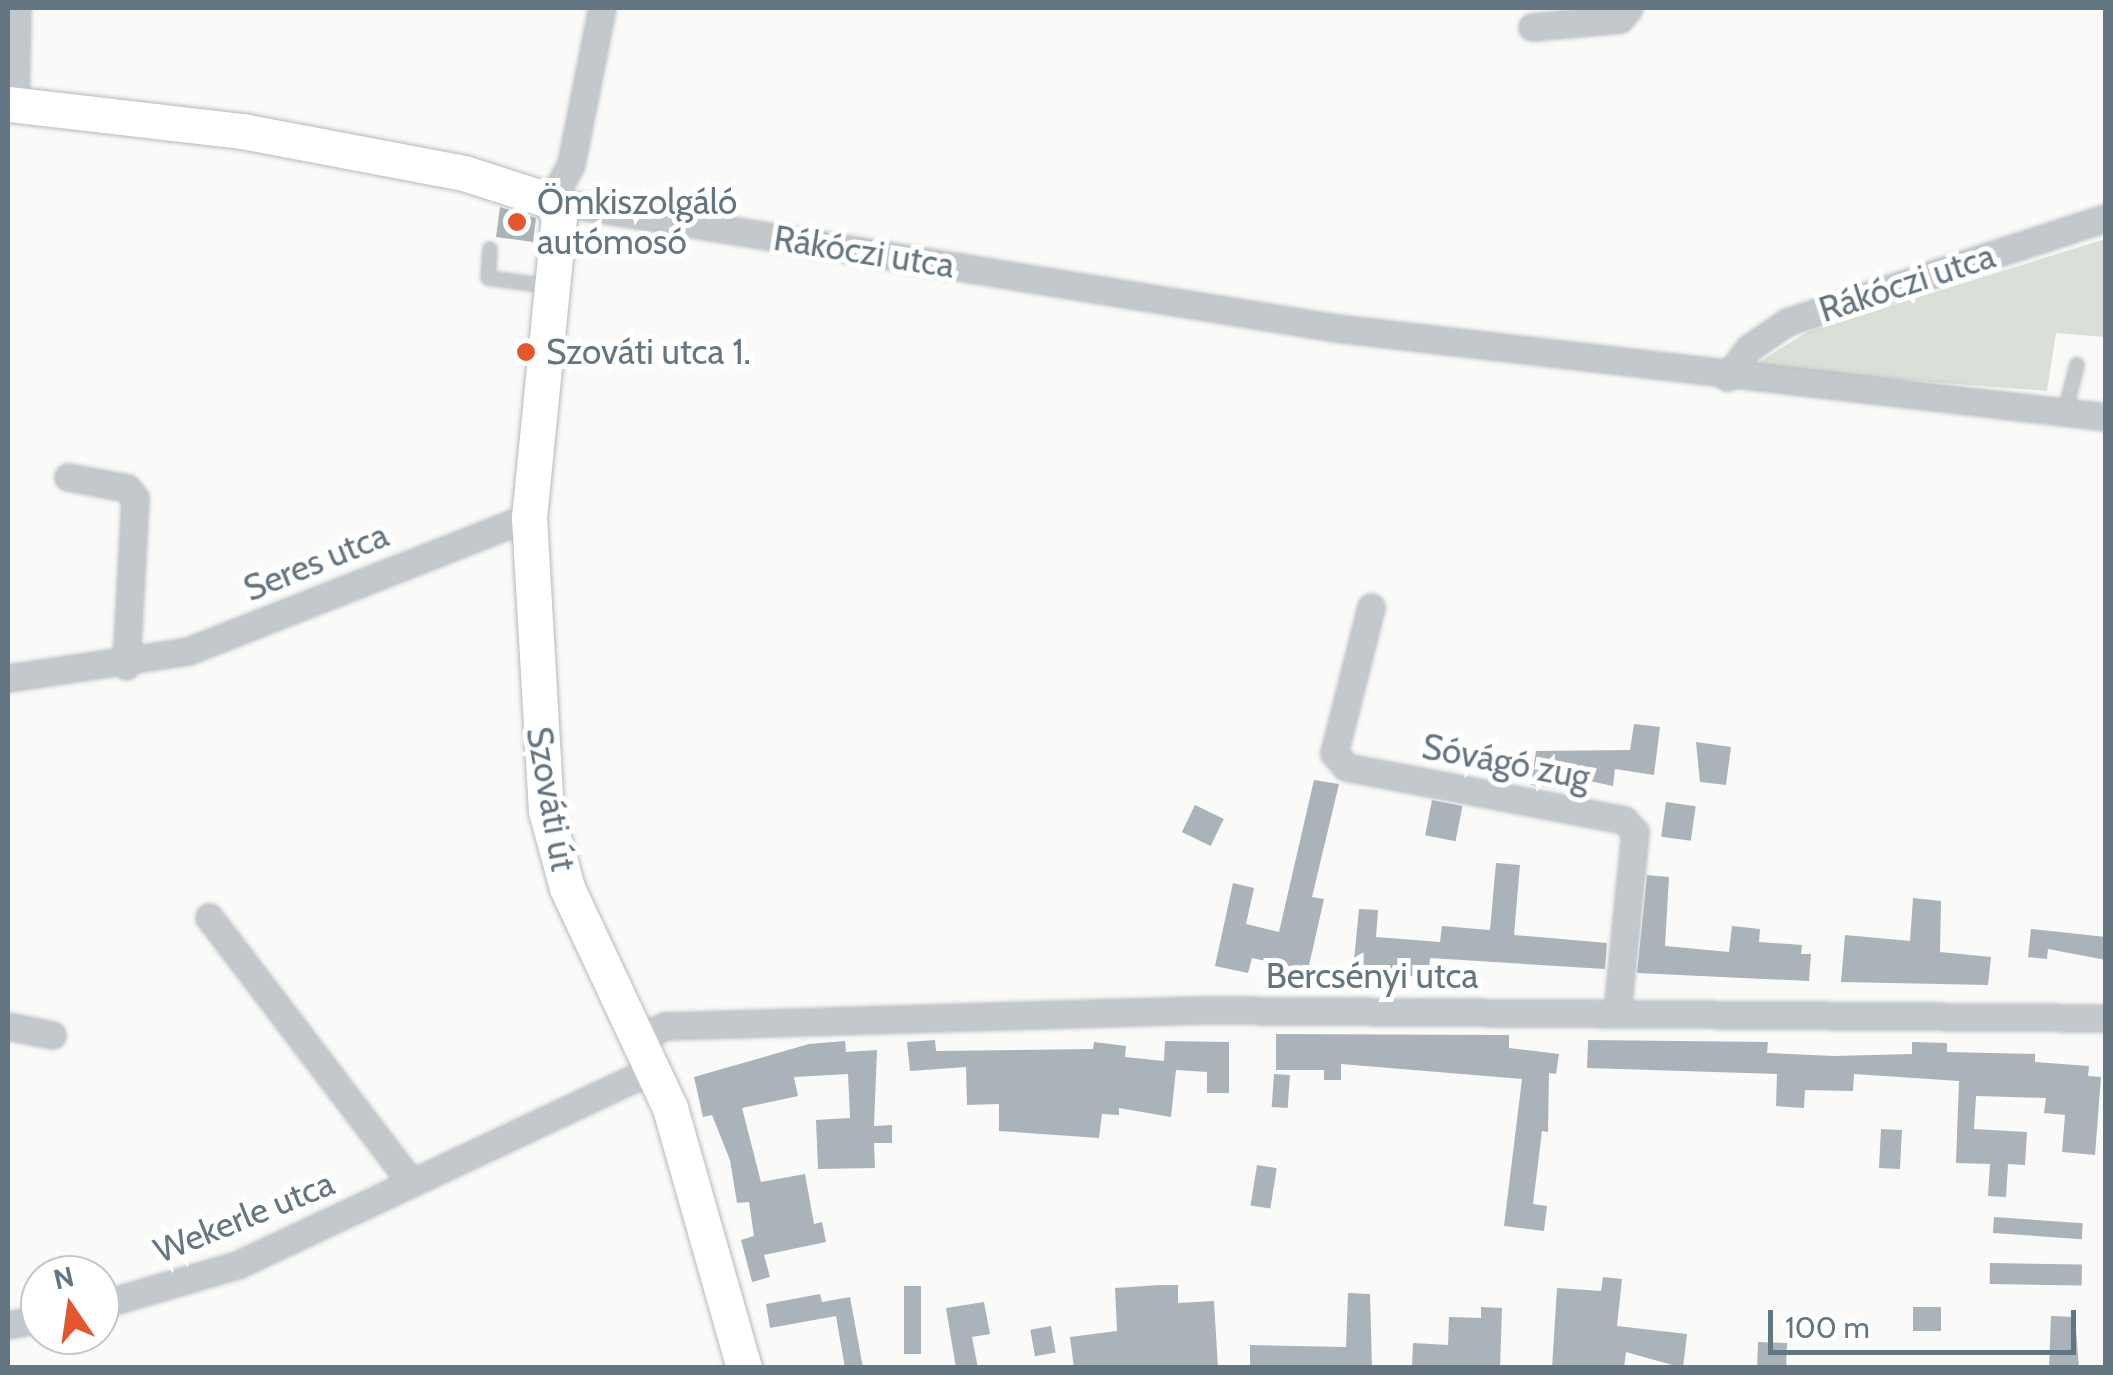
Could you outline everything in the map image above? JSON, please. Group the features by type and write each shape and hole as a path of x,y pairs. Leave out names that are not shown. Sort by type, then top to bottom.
{"main road":[{"name":"Rákóczi utca","path":"12,104 242,131 464,173 551,201"},
{"name":"Szováti út","path":"551,201 559,218 529,517 536,709 553,848 647,1054 744,1368"}],"street":[{"path":"12,104 17,8"},
{"path":"551,201 571,164 602,8"},
{"path":"1532,27 1620,19 1629,8"},
{"name":"Rákóczi utca","path":"551,201 1336,328 1727,377 2106,417"},
{"name":"Rákóczi utca","path":"1727,377 1749,348 1787,322 2106,218"},
{"path":"68,477 128,488 136,498 126,666"},
{"name":"Seres utca","path":"8,678 126,666 188,651 529,517"},
{"name":"Sóvágó zug","path":"1371,607 1334,753 1346,767 1624,820 1636,832 1616,1011"},
{"path":"208,918 412,1182"},
{"name":"Bercsényi utca","path":"647,1054 665,1026 1001,1015 1616,1011 2106,1018"},
{"path":"8,1026 52,1035"},
{"name":"Wekerle utca","path":"120,1299 237,1265 412,1182 647,1054"}],"lane":[{"path":"490,249 488,278 550,287"},
{"path":"2066,412 2077,365"}],"shaded area":[{"path":"2105,239 2105,337 2056,333 2047,391 1750,368 1807,332"}],"building":[{"name":"Ömkiszolgáló autómosó","path":"500,207 536,218 533,242 496,237"},
{"path":"1634,724 1660,727 1654,775 1615,769 1613,786 1566,776 1564,790 1531,785 1536,751 1630,750"},
{"path":"1696,742 1731,747 1726,785 1700,782"},
{"path":"1314,780 1339,784 1312,897 1324,899 1308,970 1252,958 1248,973 1215,966 1233,883 1254,888 1246,924 1279,932"},
{"path":"1432,800 1462,806 1456,841 1425,835"},
{"path":"1666,802 1696,806 1691,841 1661,837"},
{"path":"1195,805 1224,819 1211,846 1182,832"},
{"path":"1496,863 1520,865 1514,935 1607,943 1605,969 1430,958 1428,978 1353,970 1359,909 1378,910 1376,937 1440,942 1442,926 1490,930"},
{"path":"1647,875 1669,877 1665,946 1729,952 1732,926 1760,929 1759,942 1802,945 1801,954 1811,954 1809,981 1637,973"},
{"path":"1913,898 1941,901 1940,952 1991,957 1988,985 1841,982 1845,935 1910,941"},
{"path":"2031,929 2106,937 2106,960 2048,949 2047,959 2028,957"},
{"path":"1276,1034 1509,1035 1509,1048 1559,1054 1556,1074 1549,1073 1548,1132 1542,1131 1533,1204 1547,1206 1544,1231 1504,1226 1522,1079 1341,1064 1341,1080 1324,1080 1324,1070 1276,1070"},
{"path":"935,1040 936,1051 1093,1049 1094,1042 1126,1046 1125,1057 1164,1061 1165,1041 1229,1042 1229,1093 1207,1093 1207,1072 1176,1070 1171,1117 1119,1108 1119,1115 1102,1114 1099,1138 999,1131 999,1104 967,1105 966,1067 910,1071 907,1042"},
{"path":"1588,1040 1768,1042 1767,1053 1834,1056 1912,1054 1912,1042 1947,1043 1947,1052 2035,1054 2035,1062 2089,1066 2088,1076 2101,1077 2095,1155 2062,1152 2065,1115 2044,1113 2046,1098 1976,1096 1974,1129 2027,1132 2025,1165 2008,1164 2006,1197 1988,1196 1990,1164 1956,1163 1959,1081 1854,1074 1853,1091 1805,1090 1804,1108 1776,1106 1777,1074 1587,1068"},
{"path":"845,1041 846,1052 877,1050 874,1126 892,1125 892,1143 874,1143 875,1168 818,1169 816,1120 850,1118 848,1074 794,1077 798,1096 742,1108 761,1182 805,1174 814,1224 822,1222 826,1242 764,1255 770,1277 752,1282 741,1240 754,1236 749,1202 737,1203 730,1160 712,1115 703,1117 694,1077 809,1044"},
{"path":"1274,1074 1290,1075 1288,1108 1272,1107"},
{"path":"1881,1129 1902,1130 1900,1169 1879,1168"},
{"path":"1257,1165 1277,1168 1270,1209 1251,1205"},
{"path":"1994,1217 2083,1223 2082,1239 1993,1233"},
{"path":"1990,1263 2082,1265 2082,1286 1990,1284"},
{"path":"1603,1277 1622,1279 1617,1326 1687,1334 1683,1368 1626,1352 1624,1368 1552,1368 1557,1288 1601,1291"},
{"path":"1178,1285 1178,1303 1214,1301 1218,1368 1074,1368 1070,1337 1117,1331 1115,1288"},
{"path":"904,1286 921,1286 921,1354 904,1354"},
{"path":"1348,1293 1370,1294 1372,1368 1250,1368 1250,1345 1346,1347"},
{"path":"820,1294 822,1302 850,1297 863,1368 845,1368 836,1316 770,1328 766,1304"},
{"path":"984,1302 990,1334 972,1337 978,1368 956,1368 946,1308"},
{"path":"1481,1307 1502,1308 1500,1368 1412,1368 1413,1343 1448,1345 1449,1317 1481,1318"},
{"path":"1913,1307 1941,1307 1941,1331 1913,1331"},
{"path":"2051,1316 2075,1317 2079,1368 2049,1368"},
{"path":"1051,1326 1056,1353 1035,1356 1030,1330"},
{"path":"1758,1342 1787,1343 1786,1368 1757,1368"}],"place":[{"name":"Ömkiszolgáló autómosó","path":"517,222"},
{"name":"Szováti utca 1.","path":"526,352"}]}
